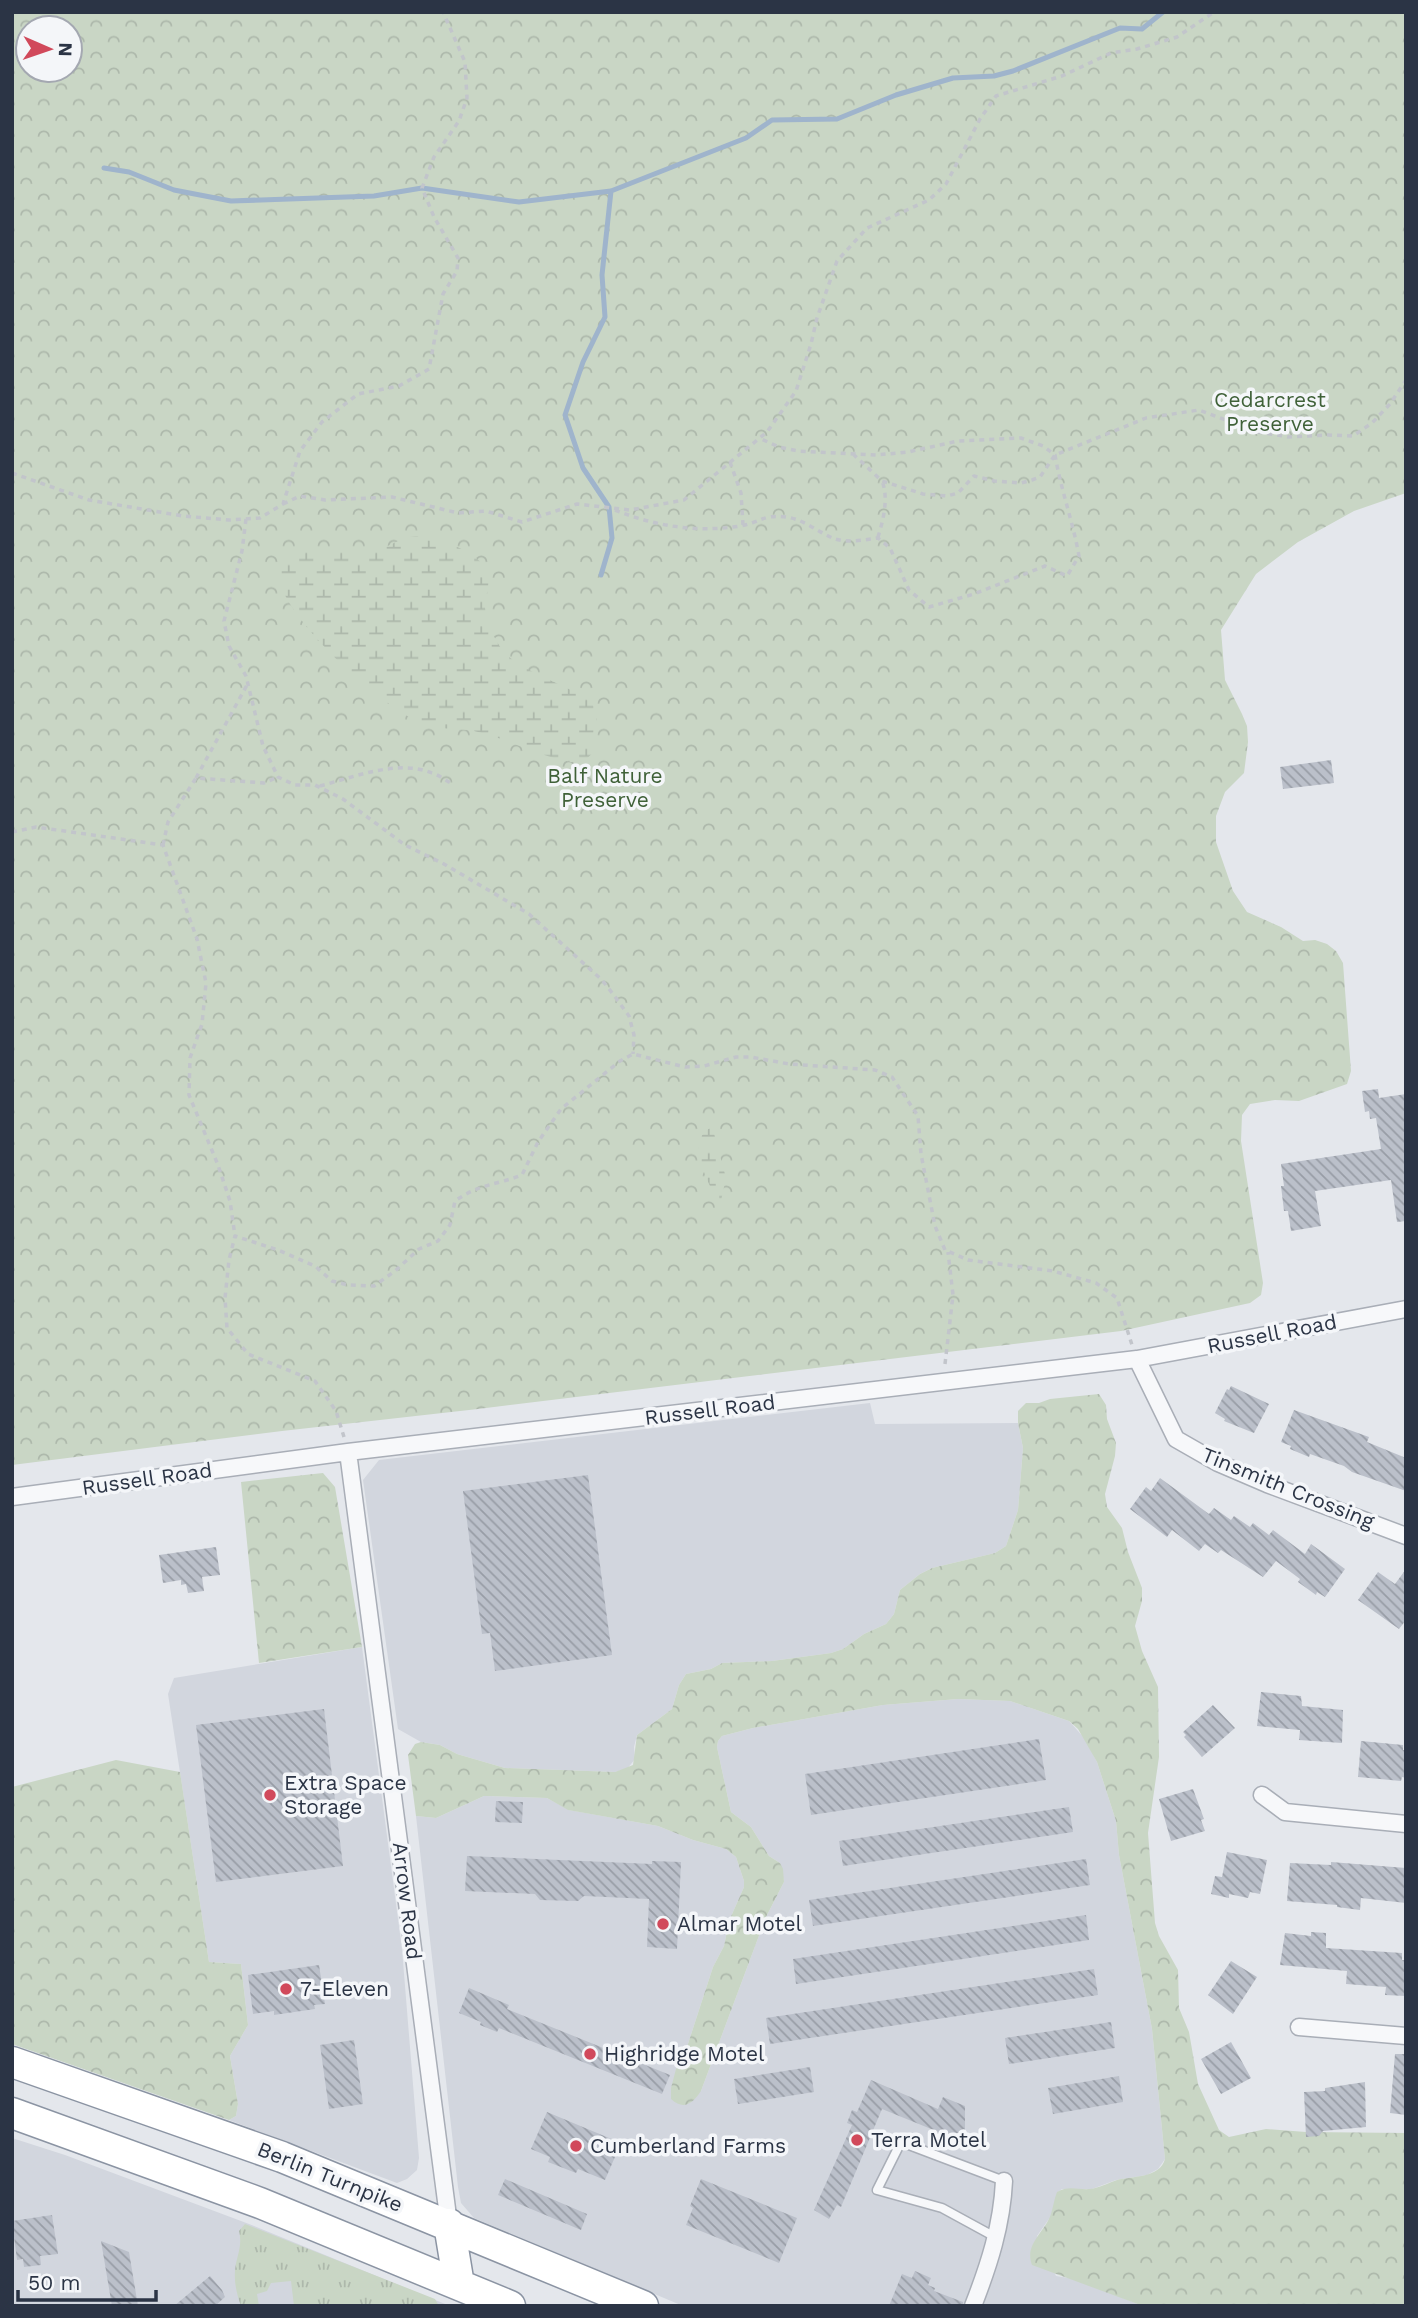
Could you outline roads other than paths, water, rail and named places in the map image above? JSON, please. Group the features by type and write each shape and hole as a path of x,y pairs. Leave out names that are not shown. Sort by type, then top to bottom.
{"highway":[{"name":"Berlin Turnpike","path":"12,2062 282,2157 643,2306"},
{"path":"12,2113 260,2203 460,2290 510,2306"},
{"path":"449,2224 460,2290"}],"street":[{"name":"Russell Road","path":"12,1497 348,1452 1137,1359 1406,1309"},
{"name":"Tinsmith Crossing","path":"1137,1359 1175,1439 1218,1464 1406,1536"},
{"name":"Arrow Road","path":"348,1452 449,2224"},
{"path":"1262,1795 1285,1812 1406,1824"},
{"path":"1299,2027 1406,2036"},
{"path":"973,2306 997,2238 1003,2210 1004,2181"}],"lane":[{"path":"997,2238 942,2208 877,2190 901,2141 1004,2181"}],"waterway":[{"path":"104,168 129,172 174,190 231,201 374,196 422,188 519,202 611,191 746,138 772,120 837,119 896,95 953,78 994,76 1013,71 1120,28 1142,29 1163,12"},
{"path":"601,575 612,538 609,507 583,468 565,415 583,362 605,317 602,275 611,191"}],"place":[{"name":"Extra Space Storage","path":"270,1795"},
{"name":"Almar Motel","path":"663,1924"},
{"name":"7-Eleven","path":"286,1989"},
{"name":"Highridge Motel","path":"590,2054"},
{"name":"Terra Motel","path":"857,2140"},
{"name":"Cumberland Farms","path":"576,2146"}],"park label":[{"name":"Cedarcrest Preserve","path":"1270,412"},
{"name":"Balf Nature Preserve","path":"605,788"}]}
